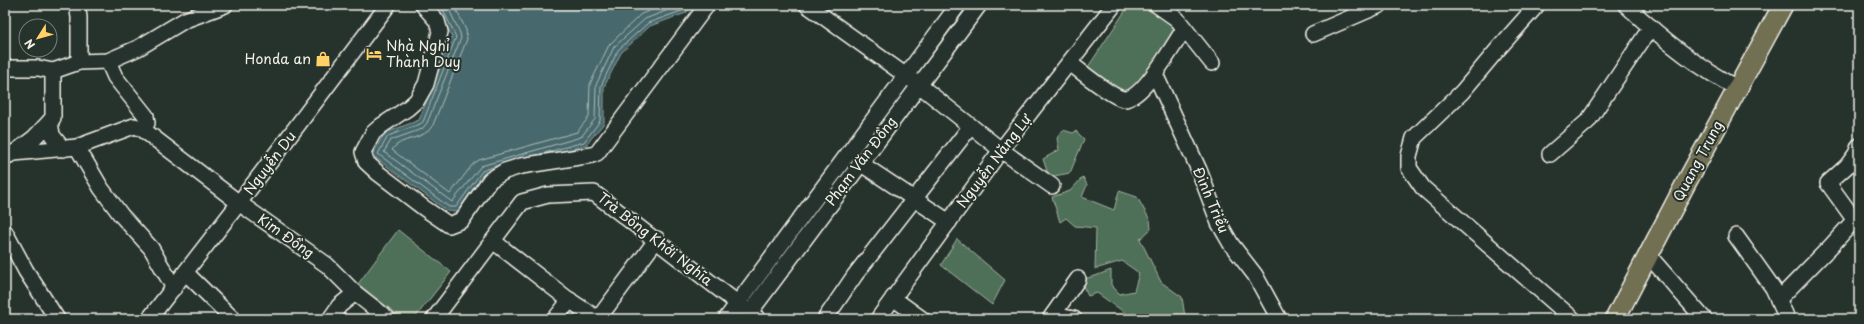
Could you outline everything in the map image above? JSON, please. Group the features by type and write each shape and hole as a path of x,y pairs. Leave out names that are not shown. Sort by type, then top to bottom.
{"main road":[{"name":"Quang Trung","path":"1615,319 1737,88 1783,5"}],"street":[{"path":"77,5 79,17 79,62"},
{"path":"5,68 38,68 53,71 79,62 108,62 138,48 185,20 225,5"},
{"name":"Nguyễn Du","path":"149,319 186,273 388,5"},
{"path":"422,5 437,21 440,32 426,84 417,100 373,133 363,152 366,162 378,173 429,212 449,225 462,220 490,180 505,171 521,166 592,156 597,153 707,5"},
{"path":"807,5 825,10 970,126 1052,186"},
{"name":"Phạm Văn Đồng","path":"751,317 860,163 913,81 958,5"},
{"name":"Phạm Văn Đồng","path":"726,319 913,81 979,5"},
{"name":"Nguyễn Năng Lự","path":"878,319 1001,150 1114,5"},
{"path":"1157,5 1177,19 1212,63"},
{"path":"1313,34 1380,5"},
{"path":"1537,5 1462,92 1414,138 1409,156 1409,168 1423,188 1573,319"},
{"path":"1626,5 1691,60 1715,77 1737,88"},
{"path":"1550,154 1588,121 1651,27"},
{"path":"1070,63 1110,92 1123,99 1132,97 1155,74 1184,29"},
{"path":"9,155 70,148 134,126 141,128 147,123 146,116 115,77 108,62"},
{"path":"9,155 34,138 53,118 53,71"},
{"name":"Đinh Triều","path":"1155,74 1199,170 1230,244 1255,275 1279,319"},
{"path":"50,121 52,135 70,148 121,215 151,248 174,288"},
{"path":"825,319 855,275 970,126"},
{"name":"Kim Đồng","path":"141,128 239,203 327,265 355,293 388,319"},
{"path":"1778,300 1857,217 1828,183 1847,166 1856,154 1859,146"},
{"path":"860,163 949,222"},
{"name":"Trà Bồng Khởi Nghĩa","path":"434,319 522,202 548,195 594,193 657,239 751,317"},
{"path":"5,232 26,271 57,319"},
{"path":"1736,236 1773,288 1786,316 1784,319"},
{"path":"493,240 570,300 598,319 657,239"},
{"path":"1649,256 1704,319"},
{"path":"186,273 233,319"},
{"path":"1074,319 1052,317 1078,279"},
{"path":"330,319 340,306 355,293"},
{"path":"893,298 922,319"},
{"path":"555,319 570,300"}],"green space":[{"path":"1129,5 1138,5 1185,29 1132,101 1086,70"},
{"path":"1063,130 1073,133 1076,131 1084,139 1070,173 1049,177 1043,159 1059,150 1057,138"},
{"path":"1083,177 1087,185 1082,197 1114,210 1119,191 1137,197 1150,220 1151,229 1140,239 1161,282 1182,297 1185,317 1182,319 1134,319 1097,293 1088,296 1080,280 1111,270 1111,285 1120,294 1134,291 1139,273 1122,261 1095,269 1096,228 1075,226 1066,218 1060,222 1052,197 1070,191"},
{"path":"398,230 451,272 414,319 403,319 358,284"},
{"path":"957,239 1005,280 992,305 941,265"}],"water":[{"path":"437,5 693,5 686,13 650,26 621,53 604,87 604,123 586,145 485,174 457,212 447,211 372,155 385,133 419,120 452,37"}],"place":[{"name":"Nhà Nghỉ Thành Duy","path":"374,54"},
{"name":"Honda an","path":"323,59"}]}
